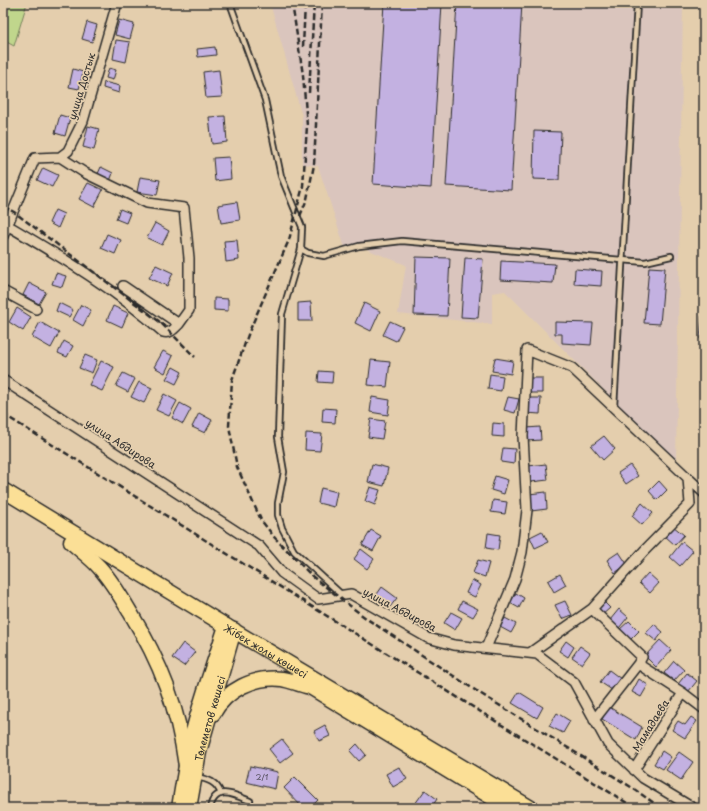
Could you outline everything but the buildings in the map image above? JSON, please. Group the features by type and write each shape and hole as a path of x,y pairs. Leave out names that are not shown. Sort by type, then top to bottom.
{"main road":[{"name":"Жібек жолы көшесі","path":"3,490 229,632 532,808"},
{"path":"3,501 71,542 229,632 314,689"},
{"path":"71,542 98,566 122,599 159,665 171,698 190,771"},
{"path":"190,771 196,724 210,675 229,632"},
{"name":"Төлеметов көшесі","path":"179,808 190,771 199,752 229,632"},
{"path":"205,728 219,704 231,693 246,685 265,679 283,679 314,689"},
{"name":"Жібек жолы көшесі","path":"314,689 508,808"},
{"name":"Төлеметов көшесі","path":"189,808 190,771"}],"street":[{"name":"улица Достык","path":"60,156 68,151 83,121 117,3"},
{"path":"3,236 7,225 14,212 35,158 60,156 86,173 147,203 184,208 189,258 189,310 179,324 170,332 162,332 106,286 76,266 7,225"},
{"path":"123,286 179,324"},
{"path":"3,291 36,309"},
{"path":"486,648 515,579 522,552 527,510 523,436 527,350 572,368 704,493"},
{"name":"улица Абдирова","path":"3,380 259,546 282,573 318,599 351,594 428,638 454,645 537,654 574,682 608,744 634,770 643,778 693,808"},
{"path":"530,654 592,609 644,550 690,504 688,478"},
{"path":"592,609 642,657 594,720"},
{"path":"638,664 684,693 704,709"},
{"name":"Мамадаева","path":"634,770 684,693"}],"lane":[{"path":"230,3 264,100 281,176 302,227 301,249 282,314 278,437 284,472 278,503 278,515 282,528 294,551 342,595"},
{"path":"614,408 636,3"},
{"path":"301,249 308,253 324,256 359,246 402,241 645,262 671,256"},
{"path":"190,771 212,781 218,788 220,794"},
{"path":"210,808 212,800 220,794 229,793 250,801"}],"shaded area":[{"path":"270,3 683,3 676,462 505,291 492,293 492,324 398,314 406,265 366,249 346,251 318,166 302,164 302,116"}],"green space":[{"path":"3,3 27,3 14,46 3,40"}],"railway":[{"path":"292,3 303,75 307,126 303,186 289,240 249,332 232,380 229,426 237,467 261,520 275,538 313,577 367,619 478,692 631,787 661,808"},
{"path":"303,47 305,3"},
{"path":"309,93 314,3"},
{"path":"300,216 307,199 314,165 322,3"},
{"path":"3,206 14,212 160,322 195,357"},
{"path":"3,414 635,808"}]}
